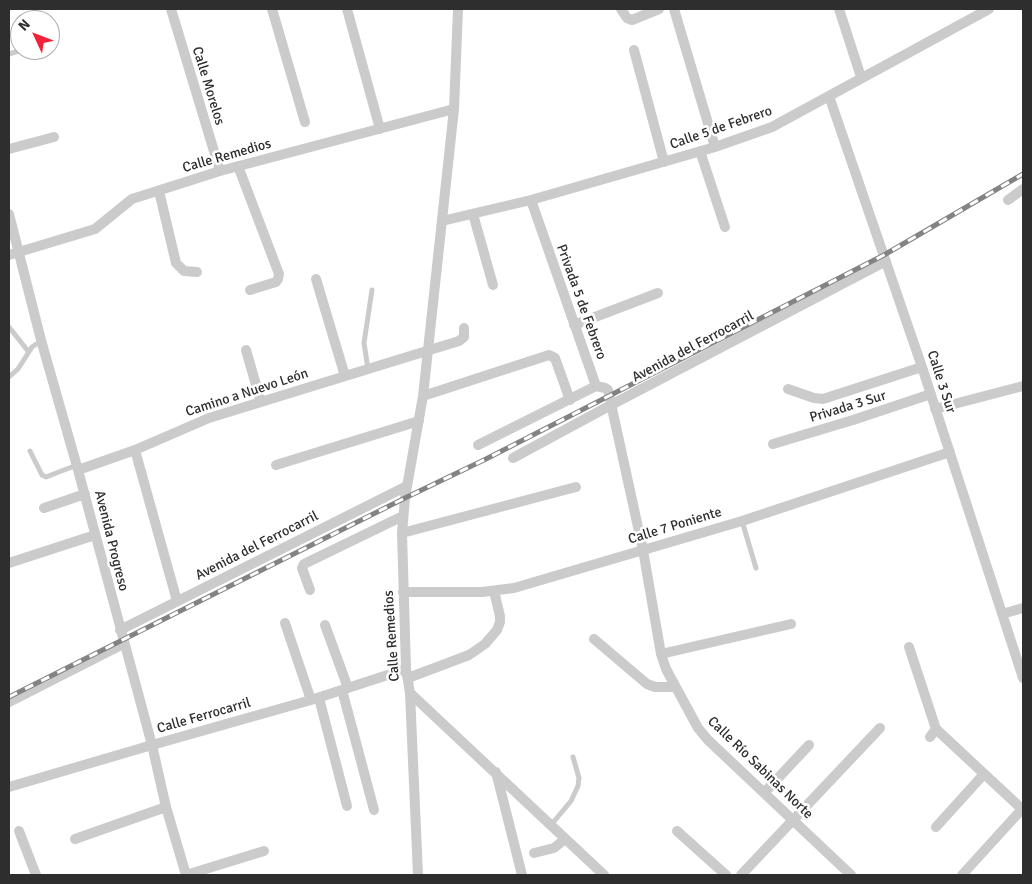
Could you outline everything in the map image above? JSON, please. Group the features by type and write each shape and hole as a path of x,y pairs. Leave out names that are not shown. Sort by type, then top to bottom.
{"street":[{"name":"Calle Morelos","path":"171,9 220,171"},
{"path":"272,9 304,122"},
{"path":"347,9 380,129"},
{"name":"Calle Remedios","path":"418,875 410,693 407,673 403,592 402,533 407,486 423,396 454,109 458,9"},
{"path":"621,9 626,18 632,20 659,9"},
{"path":"674,9 715,147"},
{"path":"839,9 861,77"},
{"name":"Calle 5 de Febrero","path":"442,221 531,200 715,147 772,127 989,9"},
{"path":"634,50 664,162"},
{"name":"Calle 3 Sur","path":"829,96 922,367 1023,678"},
{"name":"Calle Remedios","path":"14,254 87,233 95,229 132,199 220,171 454,109"},
{"path":"9,149 54,137"},
{"path":"700,151 725,227"},
{"path":"238,166 279,274 276,282 250,290"},
{"path":"1008,200 1023,189"},
{"path":"159,191 176,263 184,271 197,272"},
{"name":"Privada 5 de Febrero","path":"531,200 596,386 602,386 608,390 611,405"},
{"name":"Avenida Progreso","path":"9,214 14,254 78,468 123,644 152,745 166,807 186,875"},
{"path":"473,214 493,285"},
{"name":"Avenida del Ferrocarril","path":"513,458 886,261"},
{"path":"316,280 345,376"},
{"path":"574,325 658,293"},
{"name":"Camino a Nuevo León","path":"78,468 135,450 209,418 459,341 464,337 464,328"},
{"path":"246,350 260,402"},
{"path":"423,396 550,355 555,358 570,400"},
{"path":"788,389 814,398 823,399 922,367"},
{"path":"478,445 596,386"},
{"path":"935,410 1023,386"},
{"name":"Privada 3 Sur","path":"773,444 854,420 931,394"},
{"name":"Calle Río Sabinas Norte","path":"611,405 643,550 661,654 674,687 698,728 708,740 851,875"},
{"path":"276,465 419,421"},
{"path":"135,450 177,601"},
{"name":"Calle 7 Poniente","path":"403,592 494,591 514,588 742,521 950,452"},
{"name":"Avenida del Ferrocarril","path":"120,630 407,486"},
{"path":"402,533 576,487"},
{"path":"44,508 84,494"},
{"path":"310,590 302,568 304,564 403,516"},
{"path":"9,563 95,535"},
{"name":"Calle Ferrocarril","path":"9,787 469,654 485,644 497,630 500,616 494,591"},
{"path":"1002,614 1023,608"},
{"path":"285,624 315,699 347,806"},
{"path":"661,654 791,624"},
{"path":"325,625 345,689 374,810"},
{"path":"594,640 647,684 655,687 674,687"},
{"path":"9,702 123,644"},
{"path":"909,647 933,733 984,774 1023,809 962,875"},
{"path":"410,693 604,875"},
{"path":"741,875 880,728"},
{"path":"764,793 809,745"},
{"path":"496,772 522,875"},
{"path":"936,827 984,774"},
{"path":"74,839 166,807"},
{"path":"19,831 36,875"},
{"path":"677,831 726,875"},
{"path":"534,854 554,848 565,839"},
{"path":"186,875 264,852"}],"lane":[{"path":"368,369 364,343 372,290"},
{"path":"9,327 28,351"},
{"path":"9,377 18,369 28,351 41,340"},
{"path":"30,451 46,477 78,468"},
{"path":"742,521 756,568"},
{"path":"551,825 571,801 578,786 579,778 573,757"}],"railway":[{"path":"9,697 486,459 884,255 1023,174"}]}
